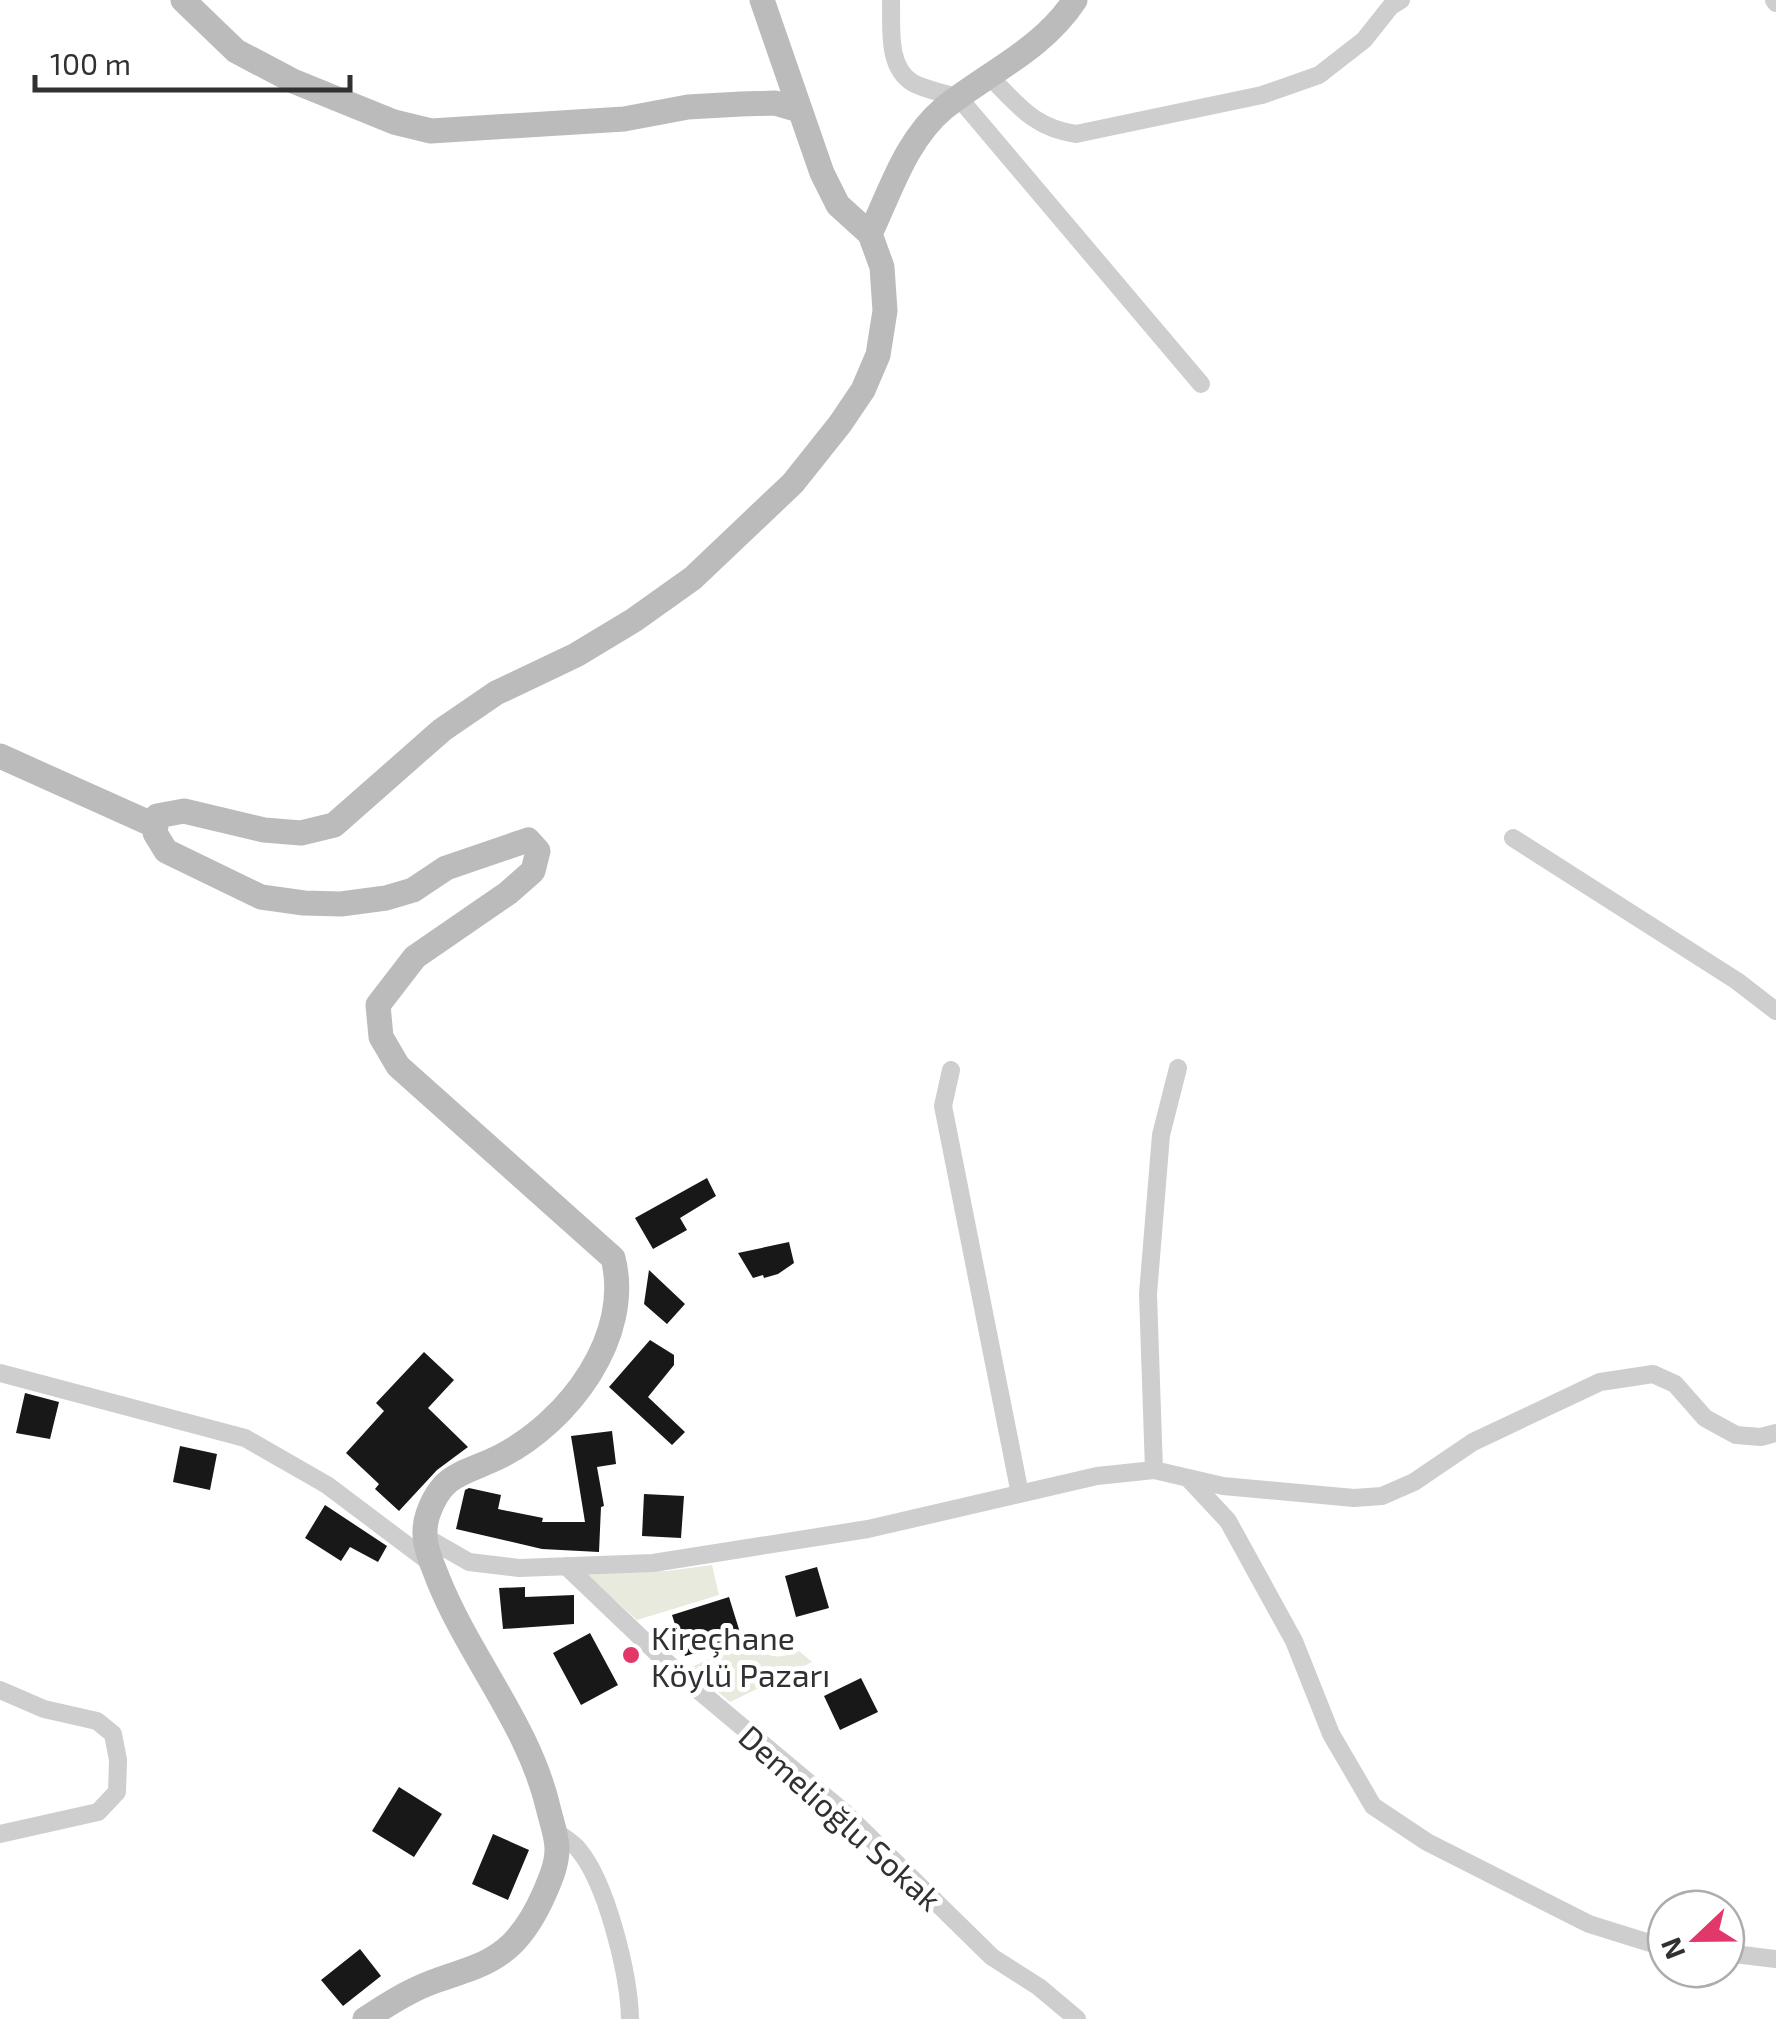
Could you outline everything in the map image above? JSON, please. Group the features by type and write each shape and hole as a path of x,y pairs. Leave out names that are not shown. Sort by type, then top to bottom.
{"street":[{"path":"183,0 236,51 294,82 394,122 431,131 624,119 706,106 776,103 799,110"},
{"path":"365,2019 414,1990 474,1969 502,1953 524,1930 546,1888 557,1846 545,1792 511,1714 450,1610 422,1535 437,1494 452,1475 504,1455 570,1402 589,1375 615,1311 619,1284 612,1258 398,1066 381,1037 378,1005 394,982 416,957 533,871 538,850 528,840 446,868 413,890 386,898 341,904 304,903 261,898 166,851 155,833 157,816 184,811 264,830 301,834 334,825 398,767 496,693 605,638 693,578 793,482 863,390 878,355 885,310 882,266 870,234 838,205 799,110 762,0"},
{"path":"891,0 897,65 912,82 960,98 1201,384"},
{"path":"870,234 909,148 942,110 1032,49 1062,19 1074,0"},
{"path":"990,76 1028,116 1053,131 1076,134 1262,95 1319,75 1364,40 1391,6 1402,0"},
{"path":"0,756 156,826"},
{"path":"1513,838 1737,981 1776,1011"},
{"path":"1154,1470 1148,1294 1161,1135 1178,1068"},
{"path":"951,1070 943,1106 1020,1494"},
{"path":"0,1373 245,1438 328,1485 432,1564"},
{"path":"422,1535 469,1562 519,1568 653,1563 868,1529 1097,1476 1154,1470 1223,1486 1354,1498 1382,1496 1414,1482 1473,1442 1600,1382 1653,1374 1676,1384 1705,1418 1736,1434 1761,1437 1776,1433"},
{"path":"1188,1478 1228,1521 1294,1642 1331,1734 1372,1806 1427,1842 1588,1924 1646,1942"},
{"name":"Demelioğlu Sokak","path":"566,1566 679,1674 845,1813 992,1957 1040,1987 1077,2019"},
{"path":"0,1690 44,1709 98,1721 112,1734 118,1760 117,1792 98,1812 0,1834"},
{"path":"553,1829 578,1850 610,1912 630,1996 630,2019"},
{"path":"1746,1955 1776,1959"}],"shaded area":[{"path":"712,1565 719,1595 637,1620 585,1573 667,1571"},
{"path":"747,1640 771,1656 799,1651 812,1662 730,1702 690,1668"}],"building":[{"path":"707,1178 716,1196 680,1218 687,1230 653,1249 635,1218"},
{"path":"789,1242 794,1263 764,1278 753,1278 738,1253"},
{"path":"649,1270 685,1304 667,1324 644,1304"},
{"path":"650,1340 674,1355 674,1365 648,1397 685,1432 672,1445 609,1387"},
{"path":"424,1352 454,1380 428,1408 468,1447 437,1470 399,1511 375,1489 379,1484 346,1453 384,1411 376,1403"},
{"path":"25,1393 59,1402 50,1439 16,1433"},
{"path":"612,1431 616,1464 597,1467 604,1506 599,1552 542,1549 456,1529 465,1490 469,1488 501,1495 498,1509 543,1518 542,1522 585,1522 571,1436"},
{"path":"180,1446 217,1454 210,1490 173,1482"},
{"path":"644,1494 684,1496 681,1538 642,1536"},
{"path":"325,1505 387,1546 378,1562 350,1547 341,1561 305,1538"},
{"path":"817,1567 829,1608 796,1617 785,1576"},
{"path":"525,1587 525,1597 574,1595 574,1624 503,1629 499,1588"},
{"path":"729,1597 742,1639 685,1656 672,1615"},
{"path":"590,1633 618,1685 581,1705 553,1653"},
{"path":"861,1678 878,1712 840,1730 824,1696"},
{"path":"399,1787 442,1814 414,1857 372,1831"},
{"path":"493,1834 529,1850 508,1900 472,1884"},
{"path":"360,1949 381,1976 343,2006 321,1980"}],"place":[{"name":"Kireçhane Köylü Pazarı","path":"631,1655"}]}
